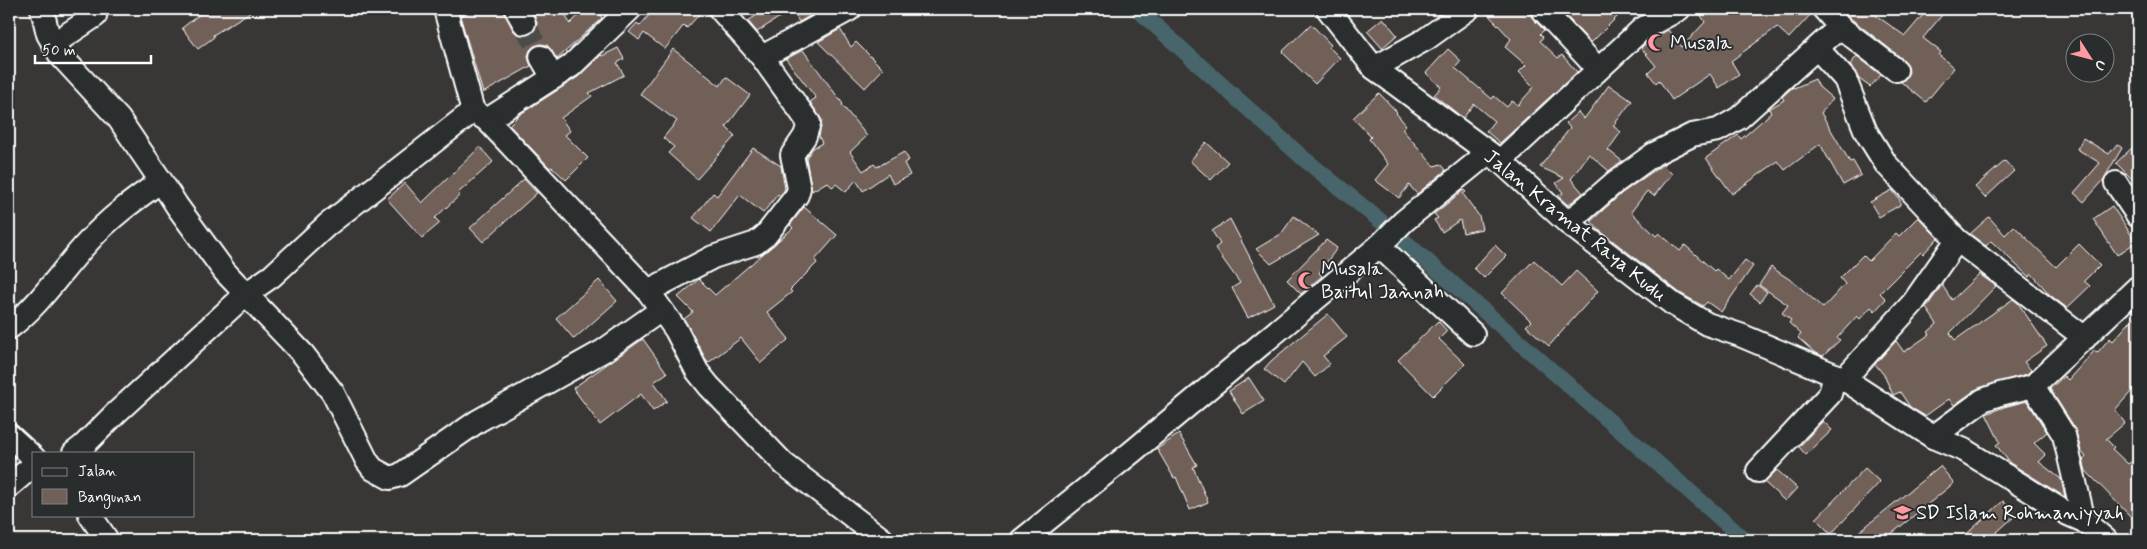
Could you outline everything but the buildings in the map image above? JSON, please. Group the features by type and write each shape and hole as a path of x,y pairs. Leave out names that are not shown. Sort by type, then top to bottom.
{"street":[{"path":"42,9 48,34 60,56 119,119 177,206 225,272 303,354 333,393 367,461 373,469 390,478 400,475 478,421 603,352 661,310"},
{"path":"75,452 246,294 272,276 328,225 480,115 553,78 583,56 630,9"},
{"path":"648,291 712,257 756,243 773,227 798,195 799,188 792,155 805,136 809,123 762,57 720,9"},
{"path":"762,57 850,9"},
{"name":"Jalan Kramat Raya Kudu","path":"1328,9 1374,68 1494,157 1568,223 1673,304 1707,324 1740,335 1840,377 1933,437 1964,450 2068,514 2084,521 2106,540"},
{"path":"1374,68 1426,39 1468,9"},
{"path":"1542,9 1598,69"},
{"path":"1022,540 1132,452 1382,242 1404,221 1494,157 1642,29 1679,9"},
{"path":"1824,9 1840,27 1896,70"},
{"path":"450,10 480,115 648,291 684,342 697,371 709,386 784,464 878,539"},
{"path":"53,44 95,16"},
{"path":"1568,223 1614,183 1654,154 1692,135 1718,130 1739,118 1840,27"},
{"path":"1817,48 1845,79 1866,132 1886,164 1957,240 2085,338"},
{"path":"541,57 553,78"},
{"path":"9,328 27,311 104,225 161,181"},
{"path":"2116,183 2138,216"},
{"path":"1758,471 1830,394 1840,377 1913,303 1957,240"},
{"path":"1382,242 1473,334"},
{"path":"1933,437 1983,400 2033,386 2138,287"},
{"path":"2033,386 2064,435 2084,521"},
{"path":"9,435 32,456"},
{"path":"9,486 32,467"},
{"path":"91,516 107,540"}],"waterway":[{"path":"1137,9 1303,158 1394,232 1745,540"}],"tunnel":[{"path":"524,23 541,57"}],"place":[{"name":"Musala","path":"1656,42"},
{"name":"Musala Baitul Jannah","path":"1307,280"},
{"name":"SD Islam Rohmaniyyah","path":"1902,512"}]}
